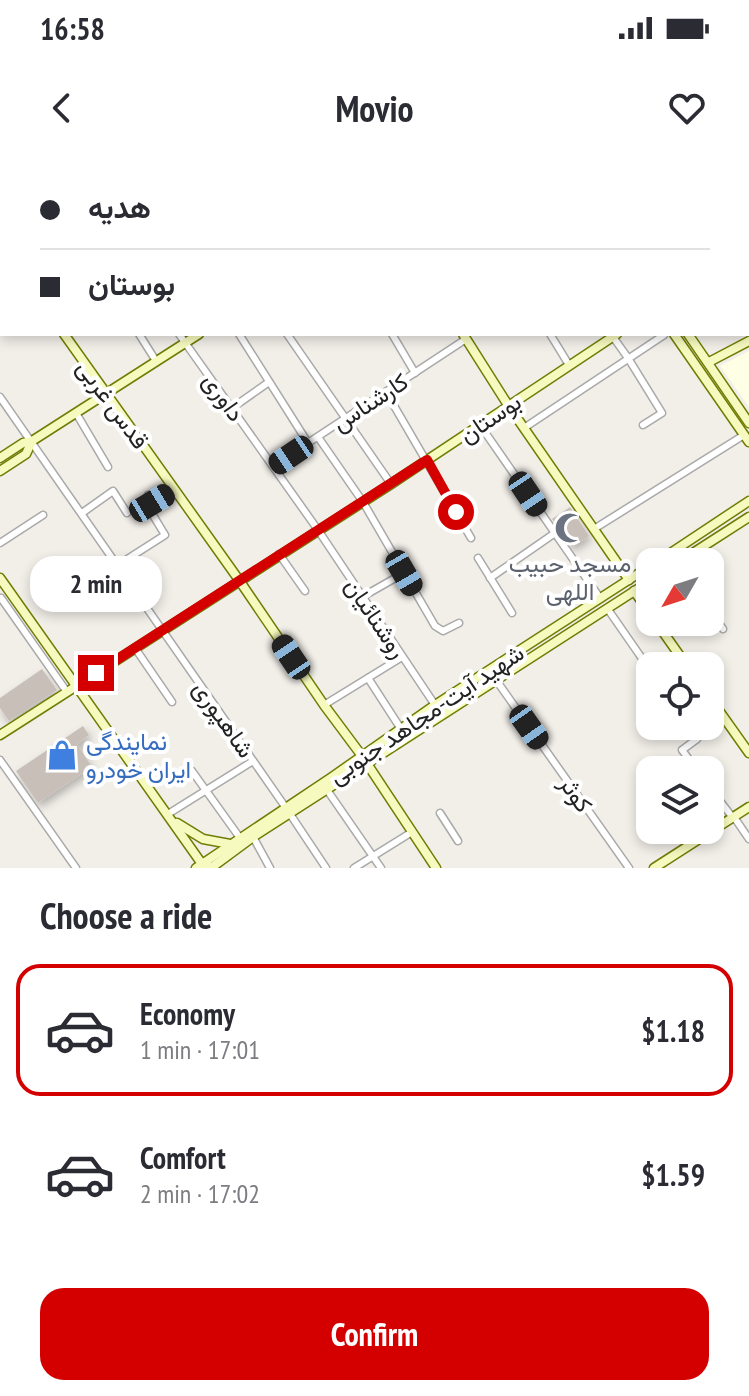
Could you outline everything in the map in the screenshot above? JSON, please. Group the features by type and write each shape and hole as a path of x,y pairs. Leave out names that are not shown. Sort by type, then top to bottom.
{"street":[{"name":"قدس غربی","path":"65,336 365,760 436,868"},
{"path":"140,336 156,361"},
{"name":"داوری","path":"180,336 318,530"},
{"path":"0,458 23,443 32,441 196,336"},
{"path":"240,336 308,443"},
{"path":"288,336 391,484"},
{"path":"393,336 415,373"},
{"path":"464,336 629,580"},
{"name":"کارشناس","path":"273,466 415,373 464,336"},
{"path":"551,336 569,365"},
{"name":"بوستان","path":"0,735 391,484 612,336"},
{"path":"615,336 662,413 643,425"},
{"path":"524,428 662,336"},
{"path":"594,529 747,438 675,336"},
{"path":"690,336 749,423"},
{"path":"699,369 749,341"},
{"path":"232,408 269,382"},
{"path":"386,392 471,538"},
{"name":"شاهپوری","path":"0,397 326,868"},
{"path":"76,413 108,467"},
{"path":"480,425 600,598"},
{"path":"318,437 363,502 435,626 443,631 459,623"},
{"path":"0,471 26,454 32,441"},
{"path":"118,565 165,535 148,507 174,489"},
{"path":"82,513 113,491 127,513"},
{"path":"148,495 152,503"},
{"path":"678,548 745,503 749,517 701,548"},
{"path":"0,543 43,515"},
{"name":"روشنائیان","path":"318,530 435,705"},
{"path":"490,578 555,533"},
{"path":"279,554 305,591"},
{"path":"478,558 512,613"},
{"path":"362,597 404,573"},
{"name":"شهید آیت-مجاهد جنوبی","path":"365,760 435,705 636,575"},
{"path":"0,578 193,849 200,867 216,867"},
{"path":"10,591 0,598 67,692"},
{"name":"شهید آیت-مجاهد جنوبی","path":"200,867 634,591"},
{"path":"607,608 638,652"},
{"path":"135,648 172,702"},
{"path":"324,705 402,657"},
{"path":"368,678 401,729"},
{"name":"کوثر","path":"496,680 629,868"},
{"path":"724,718 749,753"},
{"path":"686,756 682,750 696,740"},
{"path":"0,760 76,868"},
{"path":"170,817 253,761"},
{"path":"192,771 240,838"},
{"path":"325,787 381,868"},
{"path":"724,806 749,839"},
{"path":"654,868 749,807"},
{"path":"440,813 458,841"},
{"path":"170,817 203,839 233,848 229,868"},
{"path":"354,868 412,832"},
{"path":"252,835 270,868"},
{"name":"شهید آیت-مجاهد جنوبی","path":"216,867 240,838 252,835"}],"shaded area":[{"path":"749,351 749,407 720,366"}],"building":[{"name":"مسجد حبیب اللهی","path":"570,507 589,536 572,547 552,519"},
{"path":"42,669 57,690 9,721 0,708 0,698"},
{"name":"نمایندگی ایران خودرو","path":"83,726 89,735 77,744 92,767 38,803 16,771"}],"place":[{"name":"مسجد حبیب اللهی","path":"570,528"},
{"name":"نمایندگی ایران خودرو","path":"62,755"}],"route":[{"path":"96,673 427,460 456,512"}]}
